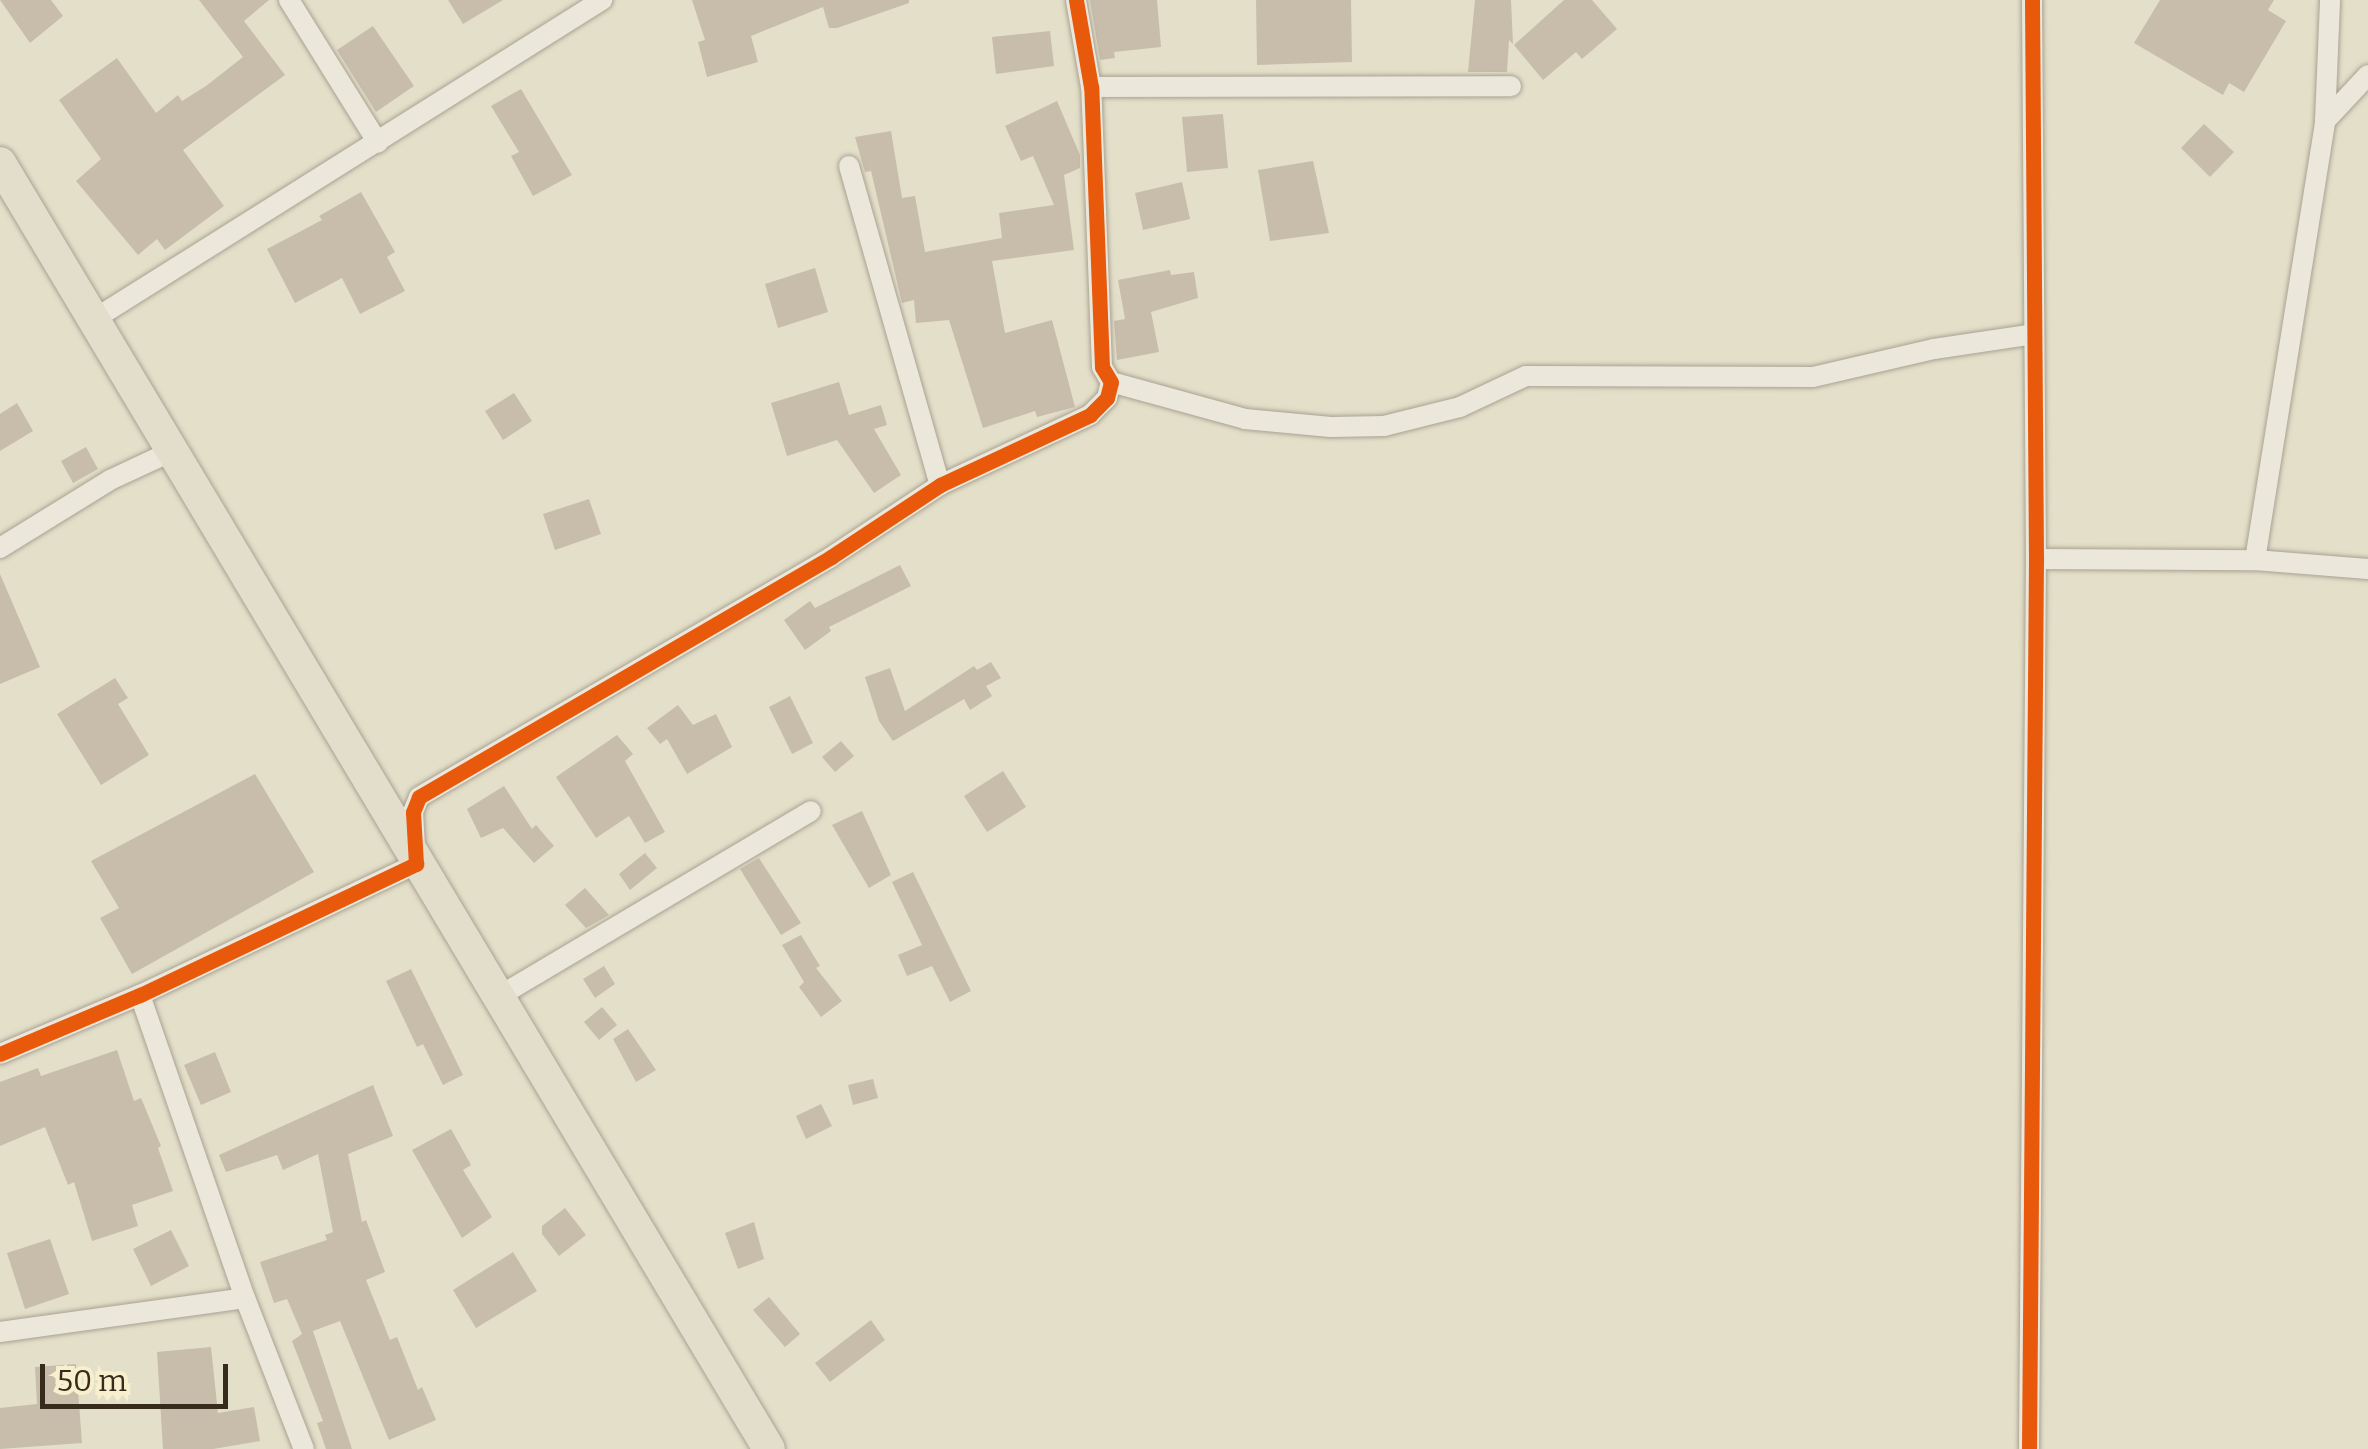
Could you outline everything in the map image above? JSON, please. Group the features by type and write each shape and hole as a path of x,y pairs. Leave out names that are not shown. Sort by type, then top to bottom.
{"main road":[{"path":"0,163 769,1449"}],"street":[{"path":"289,0 378,143"},
{"path":"0,1054 140,995 416,864 413,812 419,797 831,556 940,485 1090,415 1107,398 1110,382 1102,367 1091,87 1076,0"},
{"path":"2029,1449 2036,559 2032,0"},
{"path":"2254,560 2325,122 2330,0"},
{"path":"96,318 378,143 590,3"},
{"path":"2325,122 2368,75"},
{"path":"1091,87 1511,86"},
{"path":"849,166 940,485"},
{"path":"1110,382 1245,419 1331,427 1384,426 1460,407 1526,376 1813,377 1934,349 2034,334"},
{"path":"0,548 110,480 170,452"},
{"path":"2036,559 2254,560 2368,569"},
{"path":"496,998 811,811"},
{"path":"140,995 245,1298 304,1449"},
{"path":"0,1332 245,1298"}],"building":[{"path":"0,0 51,0 63,16 30,43"},
{"path":"199,0 269,0 244,21 285,75 183,150 224,206 165,250 157,239 138,255 76,181 101,159 59,100 117,58 156,113 178,95 182,101 206,86 243,57"},
{"path":"448,0 503,0 463,24"},
{"path":"692,0 909,3 837,28 829,28 823,7 751,36 758,62 707,77 698,42 705,40"},
{"path":"1090,0 1157,0 1161,47 1114,52 1115,58 1100,60"},
{"path":"1256,0 1351,0 1352,62 1257,65"},
{"path":"1475,0 1511,0 1513,44 1509,40 1507,72 1468,72"},
{"path":"1564,0 1592,0 1617,29 1582,59 1576,52 1543,80 1514,45"},
{"path":"2160,0 2274,0 2268,10 2286,21 2244,92 2229,83 2223,95 2134,43"},
{"path":"373,26 414,86 376,112 337,50"},
{"path":"1050,31 1054,66 996,74 992,37"},
{"path":"521,89 572,175 533,196 511,156 519,152 491,106"},
{"path":"1057,101 1080,155 1080,168 1064,175 1074,250 992,261 1005,333 1052,320 1075,407 1037,417 1035,411 983,428 949,320 916,323 914,300 902,303 871,171 865,172 855,137 891,131 902,198 915,196 925,252 1002,238 999,213 1054,205 1033,156 1021,161 1005,126"},
{"path":"1223,114 1228,168 1187,172 1182,117"},
{"path":"2204,124 2234,152 2210,177 2181,148"},
{"path":"1313,161 1329,233 1270,241 1258,170"},
{"path":"1182,182 1190,219 1143,230 1135,193"},
{"path":"361,192 395,252 387,257 405,291 360,314 342,278 295,303 267,249 322,220 319,216"},
{"path":"815,268 828,312 778,328 765,284"},
{"path":"1170,270 1171,275 1194,272 1198,298 1151,312 1159,352 1117,360 1114,321 1125,319 1118,280"},
{"path":"839,382 849,415 881,405 887,425 874,429 901,475 874,493 837,440 787,456 771,403"},
{"path":"514,393 532,421 503,440 485,411"},
{"path":"17,403 33,431 0,451 0,414"},
{"path":"86,447 98,469 73,483 61,461"},
{"path":"589,499 601,534 555,550 543,514"},
{"path":"900,565 911,586 829,627 831,631 805,650 784,620 810,601 815,608"},
{"path":"0,574 40,667 0,684"},
{"path":"991,662 1001,678 986,686 992,696 970,710 964,699 893,741 879,721 865,677 890,668 905,711 974,666 977,670"},
{"path":"115,678 128,698 118,704 149,755 101,785 57,714"},
{"path":"790,696 813,743 792,754 769,707"},
{"path":"678,705 693,725 716,714 732,747 687,774 667,739 660,744 647,728"},
{"path":"617,735 633,754 625,761 665,832 645,843 629,816 596,838 556,777"},
{"path":"841,741 854,756 835,772 822,757"},
{"path":"1003,771 1026,807 987,832 964,796"},
{"path":"255,774 314,872 132,974 100,918 119,908 91,861"},
{"path":"504,786 532,829 536,825 554,846 534,863 503,828 481,838 467,809"},
{"path":"862,811 891,875 869,888 832,825"},
{"path":"645,853 657,868 630,890 619,874"},
{"path":"759,858 801,923 781,935 740,869"},
{"path":"913,872 971,991 950,1002 932,966 907,976 898,955 922,945 892,882"},
{"path":"585,888 609,915 586,928 565,905"},
{"path":"801,935 820,966 816,968 842,1001 821,1017 799,987 804,982 782,945"},
{"path":"604,966 615,984 595,998 583,979"},
{"path":"411,969 463,1075 443,1085 423,1044 417,1047 386,981"},
{"path":"602,1007 617,1025 599,1040 584,1022"},
{"path":"628,1029 656,1070 636,1082 613,1039"},
{"path":"117,1050 134,1101 141,1098 161,1146 158,1148 173,1191 132,1205 138,1226 92,1241 74,1182 68,1185 45,1127 0,1146 0,1082 38,1068 41,1076"},
{"path":"215,1052 231,1092 201,1105 184,1065"},
{"path":"873,1079 878,1098 853,1105 848,1085"},
{"path":"373,1085 393,1136 348,1154 362,1222 366,1220 385,1272 366,1280 390,1340 397,1337 418,1390 422,1387 436,1420 389,1440 340,1321 313,1331 352,1449 326,1449 317,1423 323,1421 292,1341 302,1334 287,1299 274,1303 260,1262 327,1240 325,1235 333,1232 318,1154 283,1170 277,1155 226,1172 219,1155"},
{"path":"821,1104 832,1126 806,1139 796,1116"},
{"path":"451,1129 471,1165 463,1170 492,1217 462,1238 412,1150"},
{"path":"565,1208 586,1235 559,1256 542,1234 542,1226"},
{"path":"754,1222 764,1259 738,1269 725,1233"},
{"path":"171,1230 189,1266 151,1286 133,1249"},
{"path":"50,1239 69,1294 25,1309 7,1253"},
{"path":"513,1252 537,1291 476,1328 453,1290"},
{"path":"769,1297 800,1334 785,1347 753,1310"},
{"path":"871,1320 885,1340 830,1382 815,1363"},
{"path":"211,1347 218,1413 254,1407 260,1441 213,1449 163,1449 157,1352"},
{"path":"76,1364 82,1443 0,1449 0,1408 37,1404 35,1367"}],"cycle path":[{"path":"0,1054 140,995 416,864 413,812 419,797 831,557 940,485 1090,415 1107,398 1111,382 1102,367 1091,87 1076,0"},
{"path":"2029,1449 2036,559 2032,0"}]}
